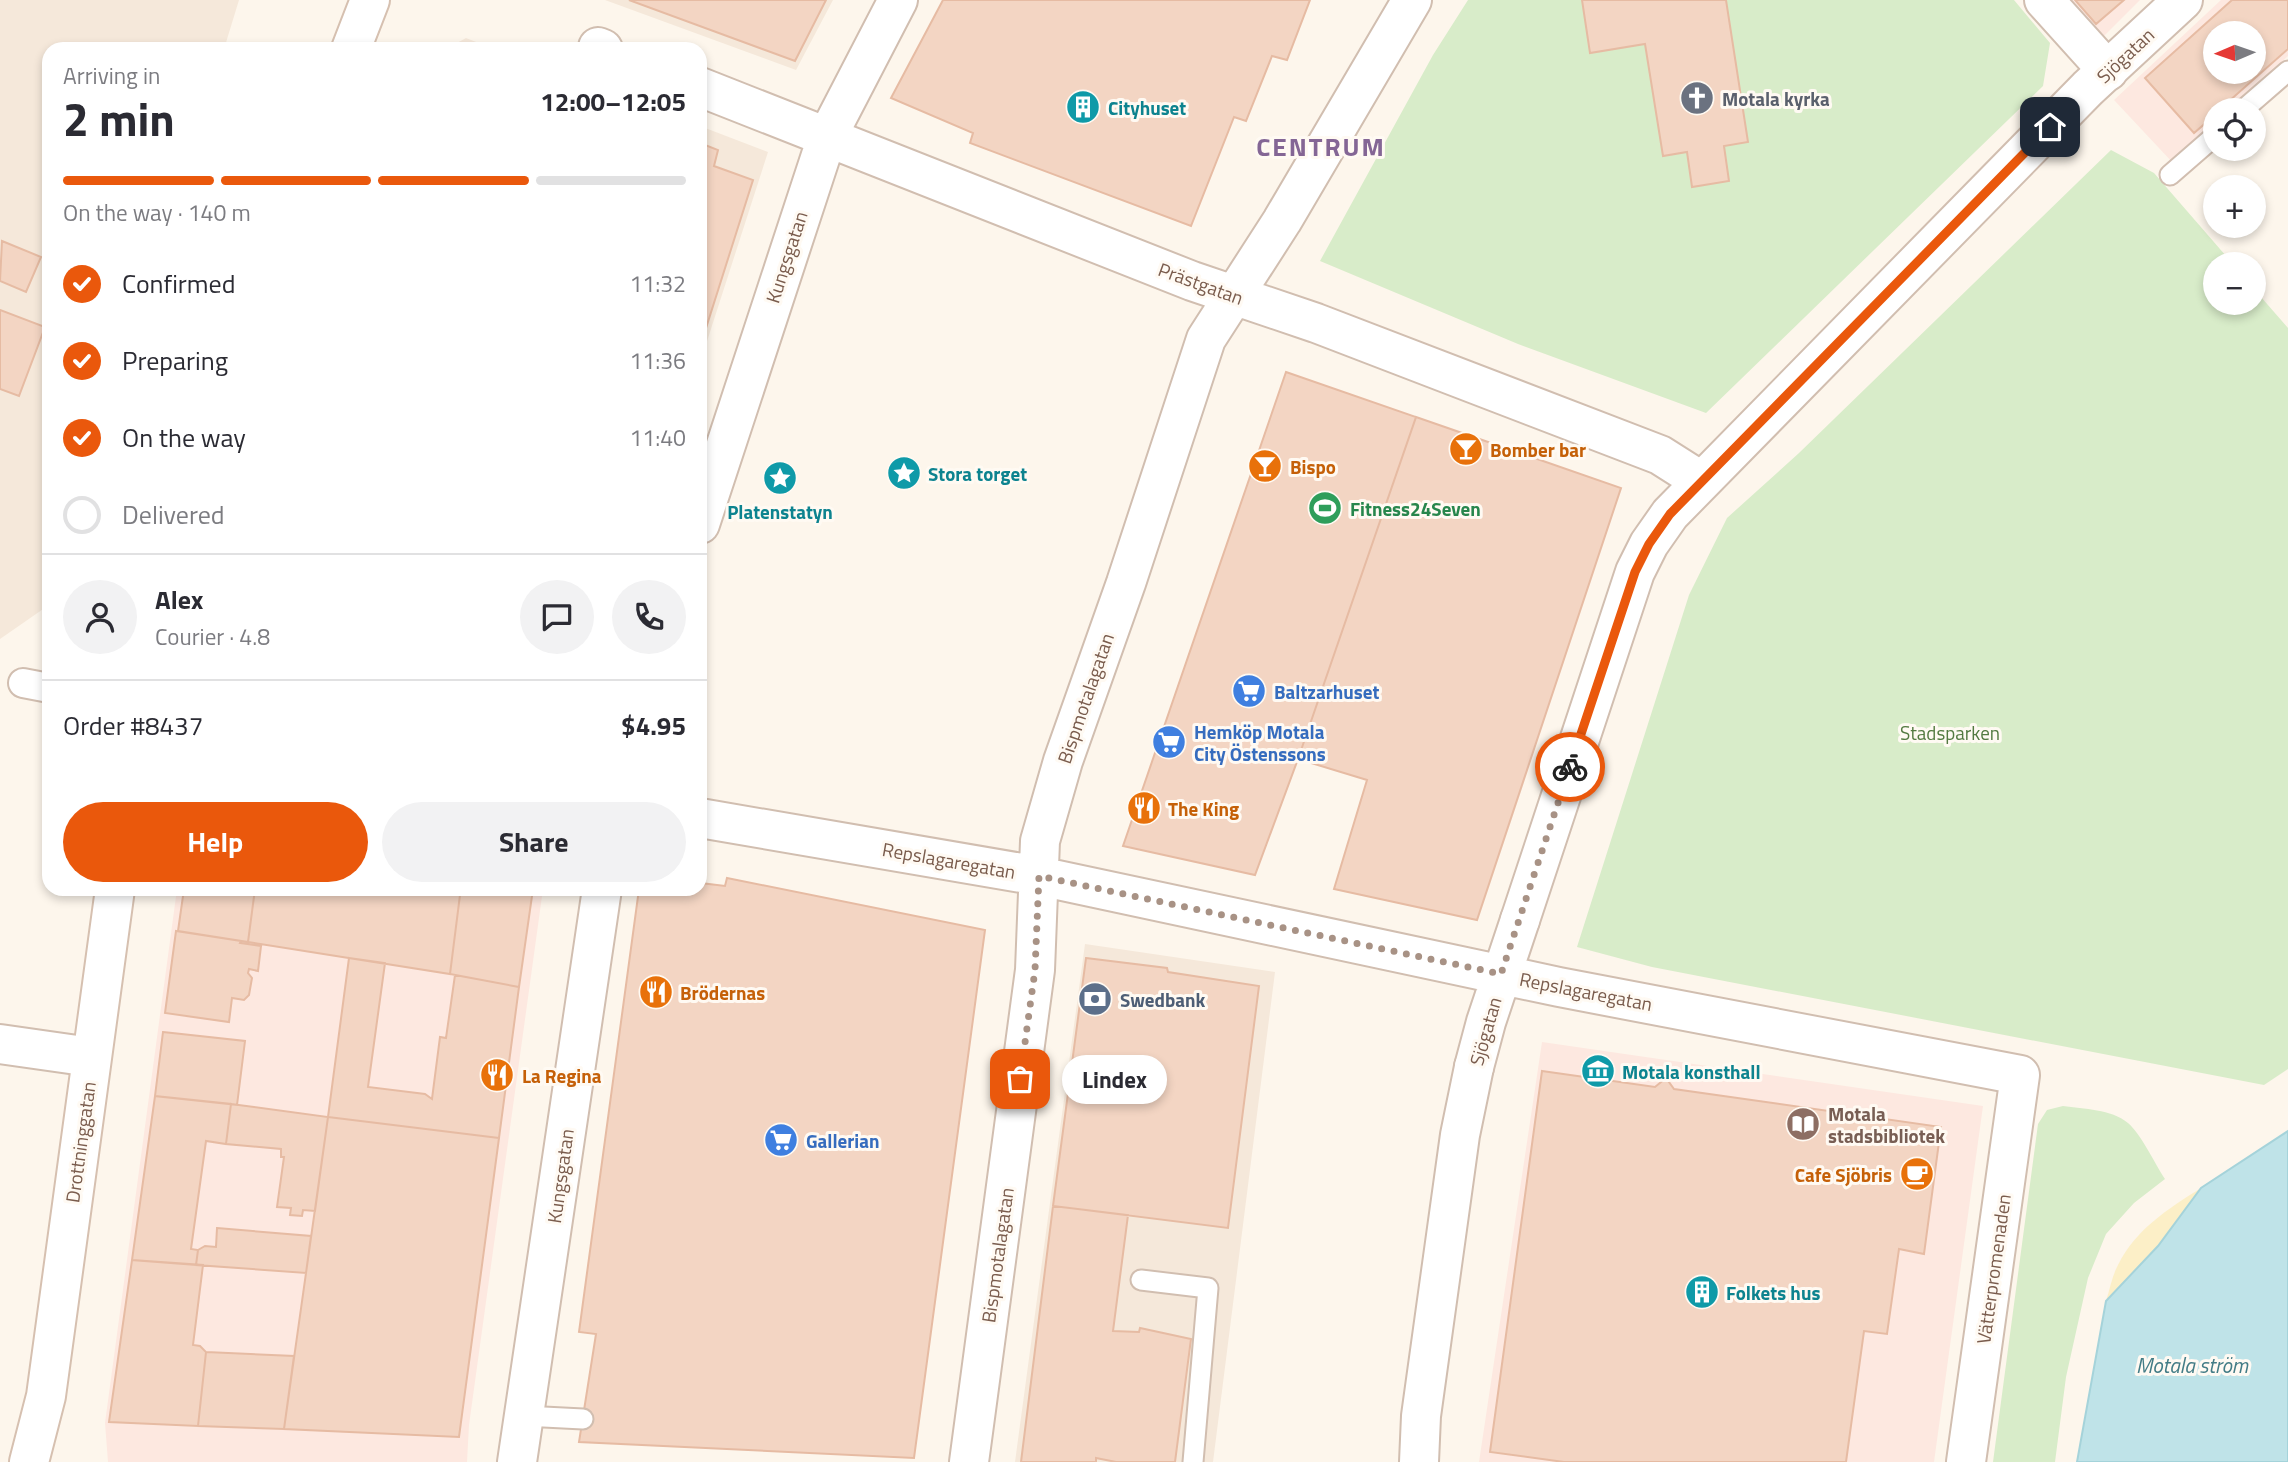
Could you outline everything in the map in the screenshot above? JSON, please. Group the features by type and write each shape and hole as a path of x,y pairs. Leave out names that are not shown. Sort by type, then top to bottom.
{"street":[{"path":"354,42 370,0"},
{"name":"Kungsgatan","path":"707,503 827,137 898,0"},
{"name":"Bispmotalagatan","path":"970,1462 1035,970 1040,841 1063,761 1126,583 1206,339 1236,296 1412,0"},
{"path":"2044,0 2108,71"},
{"name":"Sjögatan","path":"1419,1462 1421,1416 1449,1213 1460,1135 1474,1067 1501,974 1635,572 1649,544 1670,514 1701,481 2108,71 2183,0"},
{"name":"Prästgatan","path":"707,90 972,192 1132,258 1316,323 1660,455 1701,481"},
{"name":"Repslagaregatan","path":"707,819 1039,876 1501,974 2020,1075"},
{"name":"Drottninggatan","path":"29,1462 46,1396 114,896"},
{"name":"Kungsgatan","path":"517,1462 601,896"},
{"path":"0,1044 91,1057"},
{"name":"Vätterpromenaden","path":"1966,1462 2020,1075"},
{"name":"Drottninggatan","path":"46,1396 52,1462"}],"lane":[{"path":"2257,98 2288,71"},
{"path":"2170,175 2203,146"},
{"path":"1141,1280 1208,1288 1193,1462"},
{"path":"524,1416 583,1419"}],"shaded area":[{"path":"0,0 239,0 226,42 42,42 42,610 0,639"},
{"path":"605,0 833,0 796,70"},
{"path":"2065,0 2140,0 2100,40"},
{"path":"2221,0 2288,0 2288,56 2266,76 2266,21 2203,21 2203,84 2258,84 2243,98 2203,98 2203,135 2173,163 2114,100"},
{"path":"466,38 476,42 459,42"},
{"path":"707,129 768,152 707,341"},
{"path":"176,896 542,896 469,1425 467,1462 108,1462 105,1423"},
{"path":"1085,944 1275,972 1213,1462 1015,1462"},
{"name":"Folkets hus","path":"1542,1042 1983,1106 1934,1462 1479,1462"}],"green space":[{"path":"1468,0 2014,0 2050,43 2043,86 1706,413 1518,344 1320,261 1433,55"},
{"name":"Stadsparken","path":"2111,150 2154,173 2203,229 2203,238 2210,238 2223,252 2203,252 2203,315 2266,315 2266,303 2288,328 2288,1069 2264,1085 1652,967 1577,947 1689,595 1727,518 1799,453"},
{"path":"2063,1106 2106,1112 2128,1123 2165,1179 2134,1203 2106,1234 2088,1278 2066,1377 2055,1462 1993,1462 2038,1124 2047,1110"}],"sand":[{"path":"2201,1188 2158,1246 2106,1301 2116,1269 2125,1252 2143,1230"}],"water":[{"name":"Motala ström","path":"2288,1131 2288,1462 2077,1462 2106,1301 2158,1246 2201,1188"}],"building":[{"path":"629,0 826,0 795,61"},
{"name":"Cityhuset","path":"943,0 1310,0 1287,60 1272,56 1246,121 1234,117 1191,226 970,143 973,133 891,98"},
{"name":"Motala kyrka","path":"1582,0 1726,0 1748,142 1724,146 1729,181 1692,187 1687,152 1663,156 1645,44 1590,53"},
{"path":"2075,0 2124,0 2096,24"},
{"path":"2232,0 2288,0 2288,49 2266,68 2266,21 2209,21"},
{"path":"2203,26 2203,84 2248,84 2233,98 2203,98 2203,125 2194,133 2145,78"},
{"path":"707,146 718,150 714,166 753,180 707,325"},
{"path":"2,241 41,257 26,292 0,281"},
{"path":"0,310 42,326 42,335 19,396 0,389"},
{"name":"Baltzarhuset","path":"1286,372 1416,417 1255,875 1123,846"},
{"path":"1416,417 1621,488 1477,920 1334,889 1367,780 1298,759"},
{"name":"Gallerian","path":"727,878 985,930 914,1458 579,1442 596,1334 579,1332 638,896 707,896 707,884 725,886"},
{"path":"183,896 254,896 248,942 178,931"},
{"path":"254,896 460,896 450,974 248,942"},
{"path":"460,896 532,896 519,987 450,974"},
{"path":"176,931 261,946 258,971 249,969 248,973 252,978 249,995 244,1000 232,998 229,1022 165,1013"},
{"path":"349,958 385,963 368,1087 425,1094 432,1099 440,1037 446,1038 455,975 519,987 499,1138 328,1117"},
{"path":"1086,958 1167,968 1168,972 1259,986 1228,1228 1053,1206"},
{"path":"163,1032 245,1041 237,1105 155,1096"},
{"name":"Folkets hus","path":"1542,1071 1655,1087 1666,1078 1674,1089 1941,1127 1924,1254 1899,1249 1887,1334 1864,1331 1846,1462 1564,1462 1490,1452"},
{"path":"155,1096 231,1104 226,1144 206,1141 191,1249 198,1250 196,1265 132,1260"},
{"path":"231,1104 328,1117 315,1211 303,1210 302,1216 290,1215 291,1208 277,1207 284,1157 281,1157 281,1149 226,1144"},
{"path":"328,1117 499,1138 459,1437 284,1429"},
{"path":"1053,1206 1128,1215 1113,1331 1139,1332 1140,1328 1191,1339 1175,1462 1116,1462 1096,1458 1096,1462 1021,1462"},
{"path":"217,1228 311,1236 306,1273 196,1265 198,1250 205,1246 216,1247"},
{"path":"132,1260 203,1265 193,1345 200,1346 206,1352 198,1426 109,1422"},
{"path":"206,1352 294,1356 284,1429 198,1426"}],"way so far":[{"path":"1020,1079 1035,970 1039,876 1501,974 1570,767"}],"place":[{"name":"Motala kyrka","path":"1697,98"},
{"name":"Cityhuset","path":"1083,107"},
{"name":"Bomber bar","path":"1466,449"},
{"name":"Bispo","path":"1265,466"},
{"name":"Stora torget","path":"904,473"},
{"name":"Platenstatyn","path":"780,478"},
{"name":"Fitness24Seven","path":"1325,508"},
{"name":"Baltzarhuset","path":"1249,691"},
{"name":"Hemköp Motala City Östenssons","path":"1169,742"},
{"name":"The King","path":"1144,808"},
{"name":"Brödernas","path":"656,992"},
{"name":"Swedbank","path":"1095,999"},
{"name":"Motala konsthall","path":"1598,1071"},
{"name":"La Regina","path":"497,1075"},
{"name":"Lindex","path":"1020,1079"},
{"name":"Motala stadsbibliotek","path":"1803,1124"},
{"name":"Gallerian","path":"781,1140"},
{"name":"Cafe Sjöbris","path":"1917,1174"},
{"name":"Folkets hus","path":"1702,1292"}],"district":[{"name":"CENTRUM","path":"1321,146"}],"route":[{"path":"1570,767 1635,572 1649,544 1670,514 2050,127"}]}
